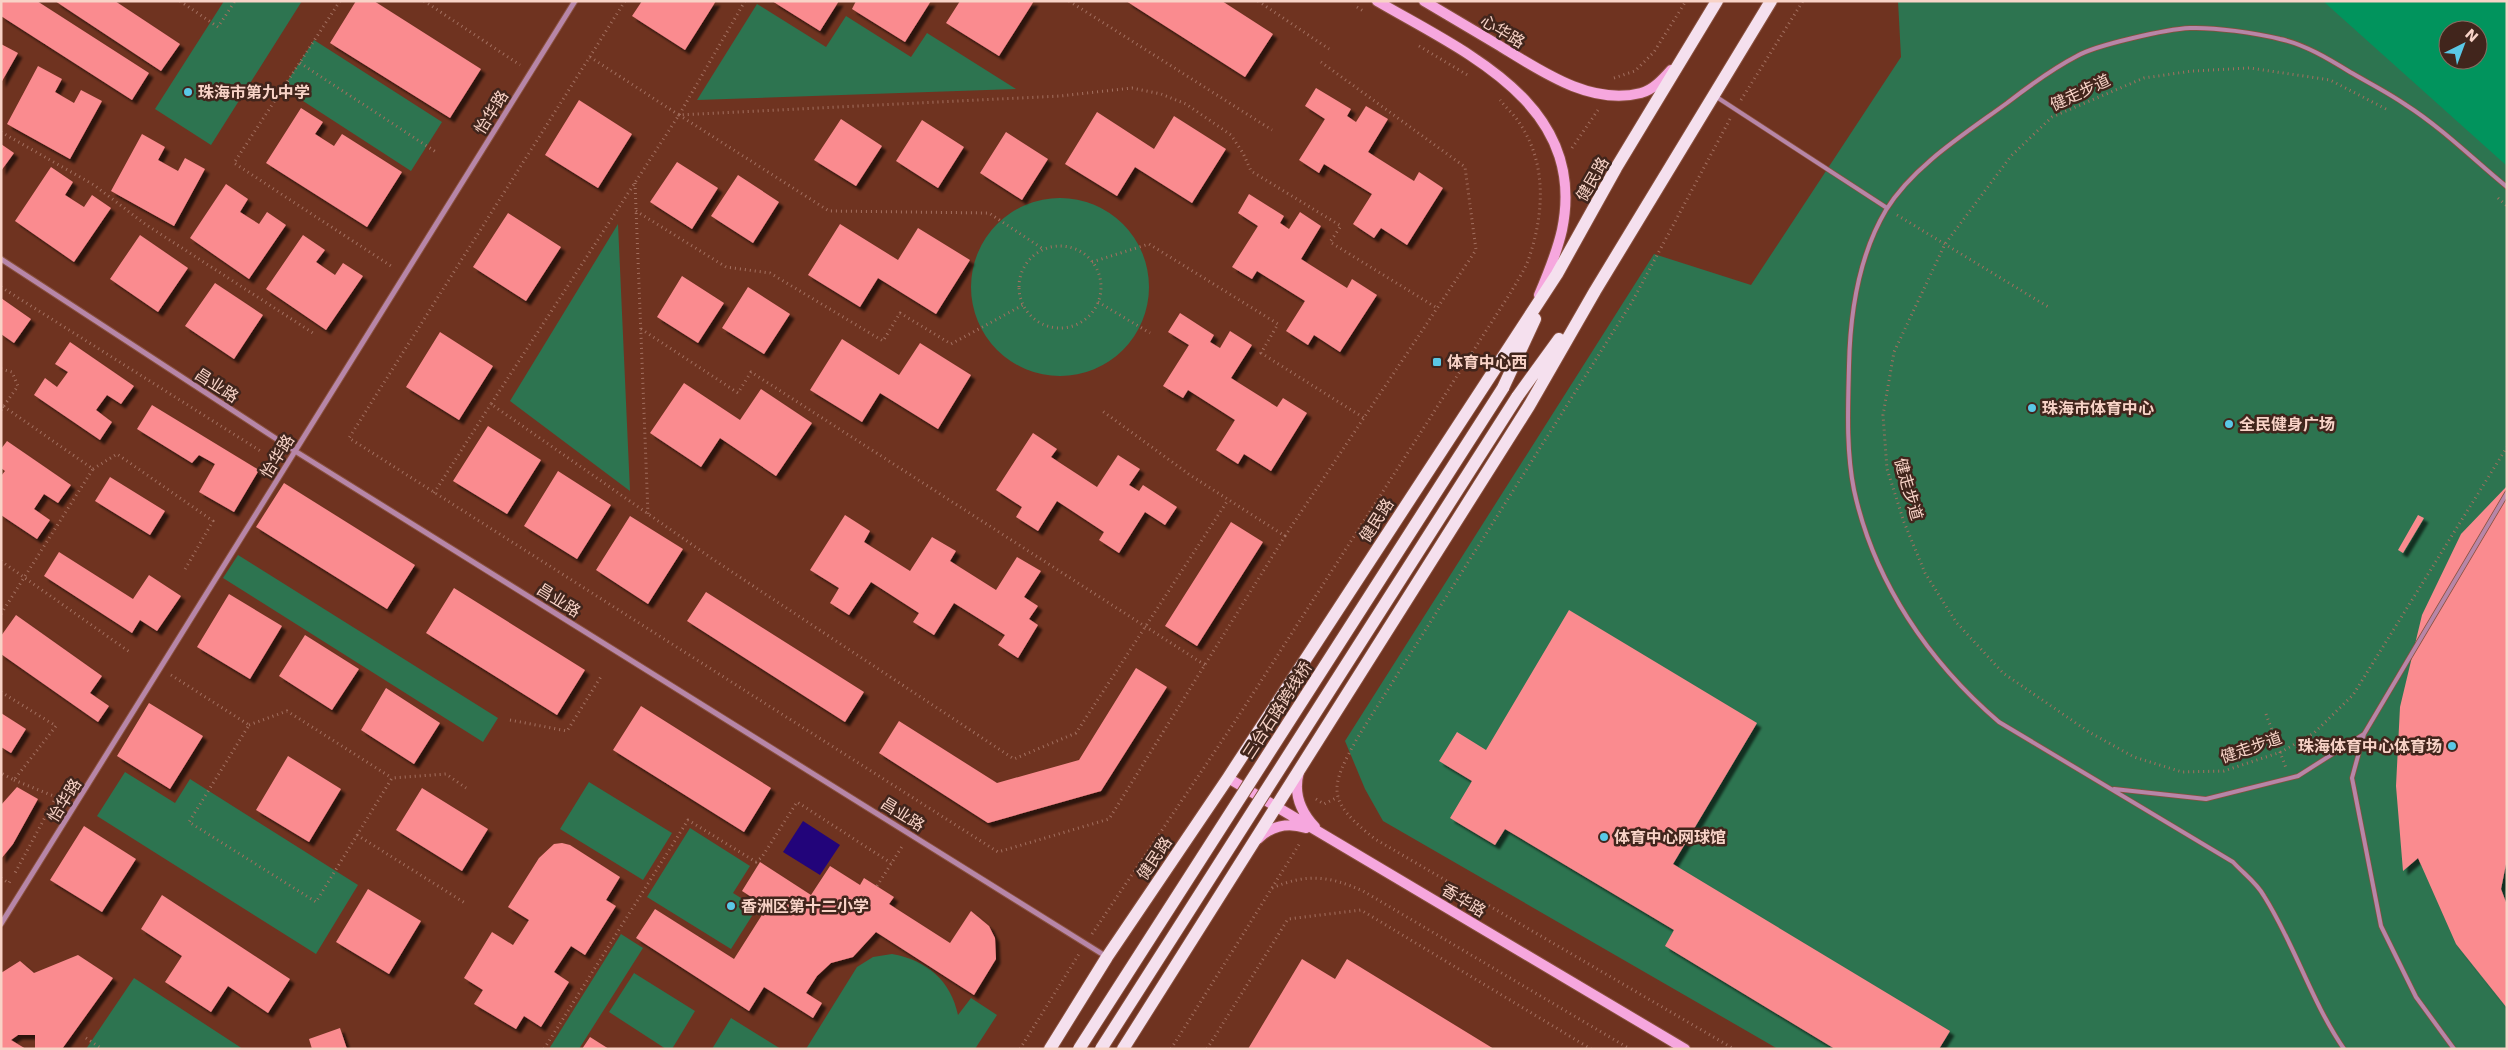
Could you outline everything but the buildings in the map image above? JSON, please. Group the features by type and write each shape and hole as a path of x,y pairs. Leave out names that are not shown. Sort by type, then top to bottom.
{"main road":[{"name":"健民路","path":"1050,1049 1107,957 1228,778 1557,274 1717,1"},
{"path":"1123,1049 1530,406 1595,291 1771,1"},
{"name":"三台石路跨线桥","path":"1079,1049 1503,388 1557,274"},
{"name":"三台石路跨线桥","path":"1101,1049 1517,397 1595,291"}],"street":[{"name":"怡华路","path":"1,924 575,1"},
{"path":"1377,1 1484,64 1536,110 1555,142 1562,164 1564,203 1562,230 1549,270 1528,318"},
{"name":"心华路","path":"1424,1 1542,71 1566,83 1591,92 1620,96 1643,93 1658,83 1679,63"},
{"name":"昌业路","path":"1,260 296,451 1107,957"},
{"path":"1301,766 1297,781 1298,800 1310,826"},
{"name":"香华路","path":"1228,778 1685,1049"},
{"path":"1251,845 1261,835 1281,825 1310,826 1323,834"}],"lane":[{"path":"2344,1049 2331,1030 2284,930 2263,894 2233,862 1999,722 1966,694 1894,598 1880,569 1854,488 1848,411 1849,346 1857,286 1868,247 1887,208 1912,179 1941,151 2018,95 2079,54 2129,39 2190,28 2283,39 2329,59 2408,106 2507,187"},
{"path":"1713,94 1887,208"},
{"path":"2454,1049 2416,997 2381,926 2352,778 2364,734 2507,493"},
{"path":"2112,789 2206,798 2298,776 2364,734"}],"path":[{"path":"180,1 218,26 235,1"},
{"path":"340,1 234,163 405,275"},
{"path":"424,1 531,72"},
{"path":"625,1 349,438 998,852 1109,819 1285,536 1476,250 1465,167 1321,62"},
{"path":"434,493 679,115 746,1"},
{"path":"1069,1 1272,130"},
{"path":"1258,1 1328,49"},
{"path":"1606,78 1614,78 1635,71 1654,52 1686,1"},
{"path":"1734,1049 1375,838 1347,813 1336,792 1340,770 1358,737 1632,302 1735,108 1803,1"},
{"path":"1357,7 1374,18"},
{"path":"1416,44 1475,80"},
{"path":"590,57 829,210 989,213 1043,249"},
{"path":"300,63 436,152"},
{"name":"健走步道","path":"2388,110 2330,80 2250,68 2192,71 2144,78 2052,117 2011,156 1945,244 1894,352 1883,415 1887,469 1904,522 1925,573 1956,622 2003,672 2089,732 2134,757 2182,772 2224,771 2281,752 2314,733 2353,695 2507,447"},
{"path":"1562,164 1609,95 1614,78"},
{"path":"679,115 1060,96 1132,88 1161,94 1186,104 1231,135 1243,153 1250,171 1340,226 1330,242 1437,308"},
{"path":"1020,1049 1086,944 1236,720 1511,292 1529,259 1539,217 1542,182 1534,152 1520,124 1498,99"},
{"path":"1,132 94,185 145,224 313,333"},
{"path":"635,182 648,514"},
{"path":"2496,195 2507,206"},
{"path":"1887,208 2050,308"},
{"path":"636,211 726,267 770,273 883,341 900,313 951,344 1023,306"},
{"path":"1092,262 1149,244 1278,324 1261,353 1364,418"},
{"path":"1056,246 1069,247 1082,252 1092,262 1099,274 1101,288 1098,302 1092,314 1081,323 1068,328 1054,328 1041,324 1030,316 1023,306 1019,286 1024,267 1032,256 1043,249 1056,246"},
{"path":"1,287 262,452"},
{"path":"1098,302 1150,333"},
{"path":"641,329 738,392 751,372 1205,665"},
{"path":"1,369 12,372 18,386 2,408 93,469"},
{"path":"491,404 648,514 1014,759 1076,733 1228,500"},
{"path":"1101,410 1228,500 1285,536"},
{"path":"1,614 93,469 117,454 213,521 184,571"},
{"path":"1,561 131,653"},
{"path":"160,668 249,725"},
{"path":"510,720 567,731 602,675"},
{"path":"1,692 56,726 14,780"},
{"path":"392,778 316,902 189,822 249,725 287,711 392,778 446,774 466,788"},
{"path":"2266,714 2289,778"},
{"path":"1,773 56,797 9,883 1,878"},
{"path":"544,1049 688,820 756,862 762,857 797,802 891,863"},
{"path":"1171,1049 1324,804"},
{"path":"877,886 910,833"},
{"path":"357,835 465,903"},
{"path":"1272,888 1291,880 1320,878 1339,880 1364,891 1630,1049"},
{"path":"1207,1049 1288,918 1361,910 1591,1049"},
{"path":"86,1038 102,1049"}],"green space":[{"path":"224,1 302,1 211,145 155,109"},
{"name":"珠海市体育中心","path":"1898,1 2507,1 2507,1049 1778,1049 1383,821 1365,789 1345,741 1654,254 1751,285 1901,57"},
{"path":"2323,1 2507,1 2507,166"},
{"path":"757,4 826,47 846,16 911,57 927,33 1016,89 697,100"},
{"path":"314,40 442,122 411,171 283,88"},
{"path":"1051,198 1069,198 1086,201 1102,208 1117,218 1129,230 1139,245 1146,261 1149,287 1148,304 1143,321 1129,344 1117,356 1102,366 1086,373 1069,376 1051,376 1034,373 1018,366 1003,356 991,344 981,329 974,313 971,296 971,278 974,261 981,245 991,230 1003,218 1018,208 1034,201"},
{"path":"618,224 630,491 510,401"},
{"path":"238,555 498,718 483,742 223,578"},
{"path":"125,772 175,803 190,779 358,885 316,954 97,816"},
{"path":"589,782 672,833 643,880 560,829"},
{"path":"690,828 750,866 733,893 757,908 731,949 647,897"},
{"path":"621,934 643,948 579,1049 549,1049"},
{"path":"892,954 916,961 935,974 950,992 958,1015 971,998 997,1015 975,1049 806,1049 857,967 873,957"},
{"path":"634,973 695,1011 672,1049 666,1049 609,1012"},
{"path":"134,978 243,1049 86,1049"},
{"path":"731,1018 781,1049 712,1049"}],"shaded area":[{"path":"803,821 840,845 820,875 783,852"}],"place":[{"name":"珠海市第九中学","path":"188,92"},
{"name":"体育中心西","path":"1437,362"},
{"name":"珠海市体育中心","path":"2032,408"},
{"name":"全民健身广场","path":"2229,424"},
{"name":"珠海体育中心体育场","path":"2452,746"},
{"name":"体育中心网球馆","path":"1604,837"},
{"name":"香洲区第十二小学","path":"731,906"}]}
